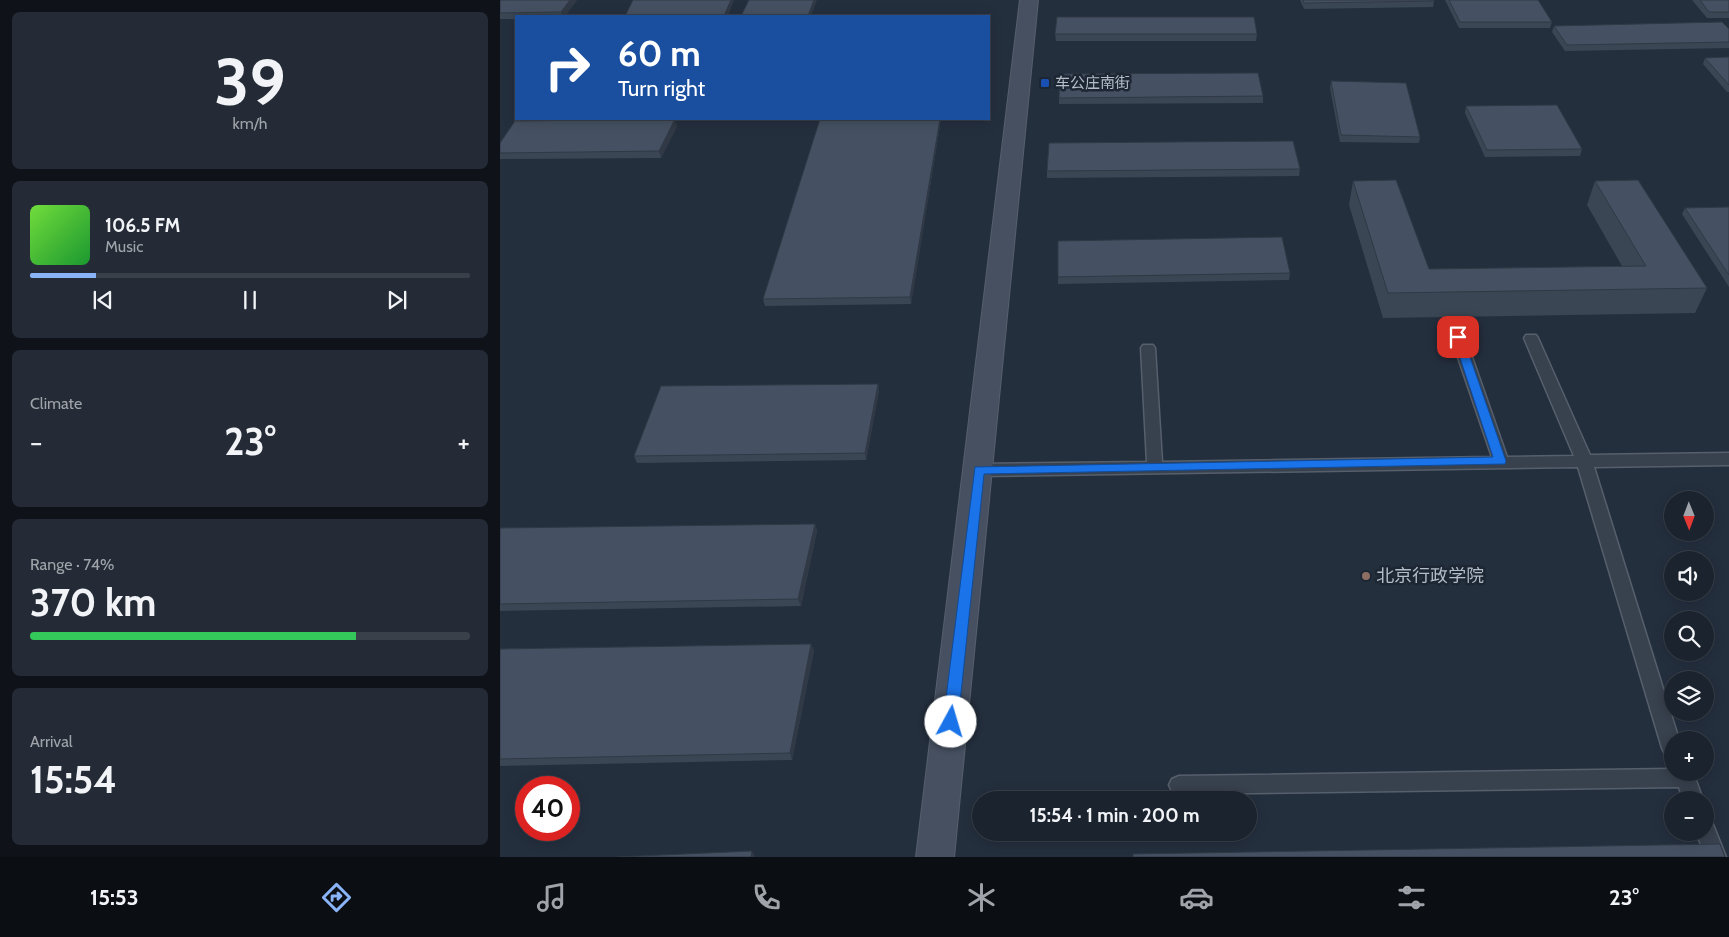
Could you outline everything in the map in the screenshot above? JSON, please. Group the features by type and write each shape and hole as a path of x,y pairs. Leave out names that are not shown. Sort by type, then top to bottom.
{"street":[{"path":"935,857 979,470 1029,0"}],"lane":[{"path":"1458,337 1501,461"},
{"path":"1531,338 1584,460 1667,731"},
{"path":"1148,348 1155,467"},
{"path":"979,470 1729,459"},
{"path":"1180,785 1664,775"},
{"path":"1710,841 1716,857"}],"building":[{"path":"500,0 570,0 561,12 500,13"},
{"path":"633,0 731,0 724,15 626,15"},
{"path":"749,0 814,0 808,15 742,15"},
{"path":"1303,0 1434,0 1434,1 1304,3"},
{"path":"1449,0 1538,0 1552,22 1460,22"},
{"path":"1700,0 1729,0 1729,12 1709,12"},
{"path":"1057,17 1254,17 1257,34 1055,34"},
{"path":"1722,22 1729,29 1729,42 1567,45 1554,26"},
{"path":"1729,57 1729,85 1705,58"},
{"path":"1258,73 1263,96 1059,98 1060,74"},
{"path":"1331,81 1406,83 1420,137 1341,135"},
{"path":"1557,105 1582,149 1487,150 1466,106"},
{"path":"674,120 659,151 500,153 500,143 515,121"},
{"path":"820,120 940,120 910,297 763,299"},
{"path":"1293,141 1300,169 1047,171 1049,143"},
{"path":"1396,180 1429,269 1646,266 1595,181 1638,180 1707,288 1388,293 1353,181"},
{"path":"1729,207 1729,275 1685,208"},
{"path":"1282,237 1290,273 1058,277 1058,241"},
{"path":"878,384 865,453 634,456 661,386"},
{"path":"815,524 798,599 500,604 500,528"},
{"path":"811,644 790,753 500,759 500,649"},
{"path":"1720,844 1725,857 1133,857 1133,854"},
{"path":"752,851 751,857 617,857"}],"place":[{"name":"车公庄南街","path":"1045,83"},
{"name":"北京行政学院","path":"1366,576"}],"route":[{"path":"951,722 979,470 1501,461 1458,337"}]}
